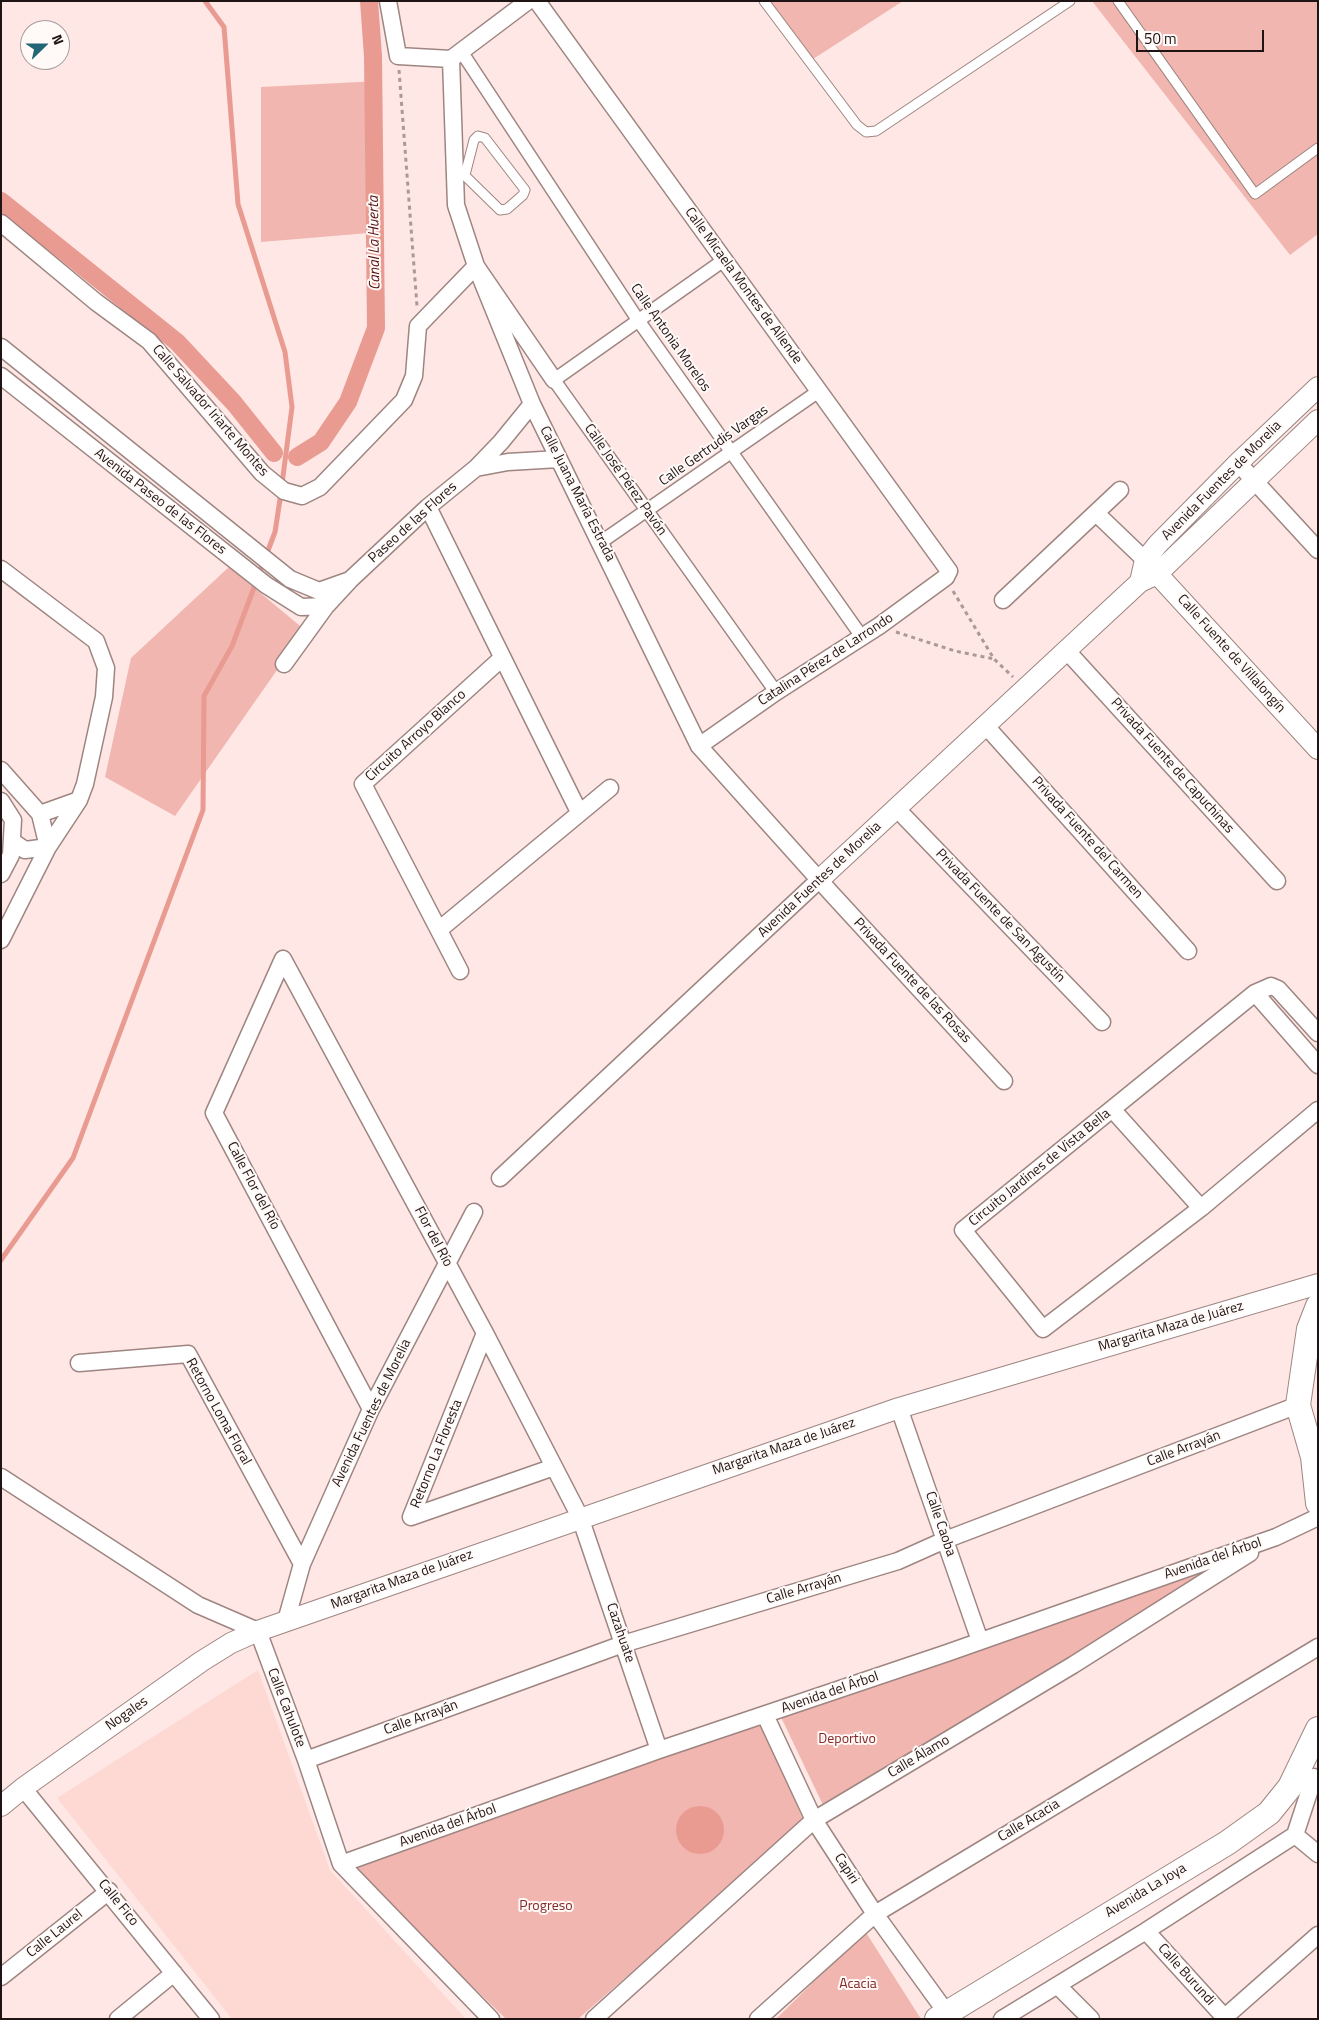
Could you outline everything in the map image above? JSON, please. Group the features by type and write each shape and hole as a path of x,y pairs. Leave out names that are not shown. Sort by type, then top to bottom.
{"main road":[{"path":"1318,1306 1309,1329 1298,1406 1313,1457 1318,1503"},
{"name":"Avenida La Joya","path":"945,2016 1227,1843 1268,1813 1290,1786 1318,1729"}],"street":[{"path":"388,1 398,56 456,55 528,1"},
{"name":"Calle Micaela Montes de Allende","path":"537,1 818,391 947,574"},
{"name":"Calle Juana María Estrada","path":"456,55 459,170 456,205 476,266 532,404 699,746 819,880"},
{"name":"Calle Antonia Morelos","path":"456,55 730,452 862,637"},
{"name":"Calle Salvador Iriarte Montes","path":"1,223 96,302 149,341 256,466 278,486 302,496 320,487 404,400 414,376 418,326"},
{"path":"554,380 724,260"},
{"path":"418,326 476,266"},
{"name":"Calle José Pérez Pavón","path":"476,266 554,380 776,692"},
{"name":"Avenida Paseo de las Flores","path":"1,347 290,579 319,591"},
{"name":"Avenida Paseo de las Flores","path":"1,376 253,576 301,607 326,606"},
{"name":"Avenida Fuentes de Morelia","path":"1147,572 1238,463 1318,388"},
{"name":"Calle Gertrudis Vargas","path":"601,542 818,391"},
{"name":"Paseo de las Flores","path":"284,664 326,606 350,580 428,507 476,468 501,442 532,404"},
{"name":"Avenida Fuentes de Morelia","path":"500,1178 1067,651 1147,572 1318,420"},
{"name":"Paseo de las Flores","path":"476,468 508,462 559,459"},
{"path":"1238,463 1318,550"},
{"path":"1003,600 1120,490"},
{"path":"428,507 579,812"},
{"path":"1096,513 1147,572"},
{"path":"253,576 264,559"},
{"path":"1,568 96,641 106,668 104,697 80,800 48,847 1,940"},
{"name":"Calle Fuente de Villalongín","path":"1147,572 1318,749"},
{"name":"Catalina Pérez de Larrondo","path":"699,746 776,692 879,626 947,574"},
{"name":"Paseo de las Flores","path":"319,591 350,580"},
{"name":"Privada Fuente de Capuchinas","path":"1067,651 1276,881"},
{"name":"Circuito Arroyo Blanco","path":"460,971 440,929 363,784 502,658"},
{"name":"Privada Fuente del Carmen","path":"986,725 1188,950"},
{"path":"1,770 40,814 48,847"},
{"path":"440,929 610,788"},
{"path":"13,820 22,813 40,814 80,800"},
{"path":"1,801 13,820 11,855 1,874"},
{"name":"Privada Fuente de San Agustín","path":"898,809 1102,1022"},
{"path":"13,842 25,850 48,847"},
{"name":"Privada Fuente de las Rosas","path":"819,880 1004,1081"},
{"name":"Flor del Río","path":"283,959 485,1333 580,1517"},
{"name":"Calle Flor del Río","path":"283,959 214,1113 372,1409"},
{"name":"Circuito Jardines de Vista Bella","path":"1318,1034 1278,989 1271,986 1255,993 963,1230 1042,1329 1201,1208 1318,1110"},
{"path":"1255,993 1318,1065"},
{"path":"1112,1109 1201,1208"},
{"name":"Avenida Fuentes de Morelia","path":"286,1622 302,1564 372,1409 446,1262 474,1212"},
{"name":"Margarita Maza de Juárez","path":"258,1631 580,1517 899,1408 1318,1284"},
{"name":"Retorno La Floresta","path":"485,1333 411,1517 554,1467"},
{"name":"Retorno Loma Floral","path":"79,1363 188,1354 302,1564"},
{"name":"Calle Arrayán","path":"306,1760 623,1644 898,1561 945,1540 1298,1406"},
{"name":"Calle Caoba","path":"899,1408 980,1641"},
{"path":"1,1477 198,1605 258,1631"},
{"name":"Cazahuate","path":"580,1517 659,1750"},
{"name":"Avenida del Árbol","path":"341,1864 659,1750 766,1715 1276,1537 1318,1517"},
{"name":"Calle Álamo","path":"594,2019 814,1820 1072,1665 1276,1537"},
{"name":"Calle Cahulote","path":"258,1631 306,1760 341,1864 491,2019"},
{"name":"Nogales","path":"1,1806 23,1788 202,1661 231,1643 258,1631"},
{"name":"Calle Acacia","path":"758,2019 875,1914 1318,1647"},
{"name":"Capiri","path":"766,1715 814,1820 875,1914 945,2016"},
{"path":"1290,1786 1316,1776"},
{"path":"1002,2019 1146,1931 1295,1835 1316,1776"},
{"name":"Calle Fico","path":"23,1788 211,2019"},
{"path":"1295,1835 1318,1854"},
{"name":"Calle Laurel","path":"1,1977 108,1891"},
{"name":"Calle Burundi","path":"1146,1931 1226,2018"},
{"path":"1226,2018 1318,1935"},
{"path":"118,2019 174,1973"},
{"path":"1058,1986 1091,2019"}],"lane":[{"path":"764,1 857,126 866,132 876,131 1070,1"},
{"path":"1118,1 1255,194 1318,148"},
{"path":"478,136 485,138 525,190 524,196 507,209 500,210 459,170 474,140 478,136"}],"path":[{"path":"398,56 418,326"},
{"path":"947,574 994,659 1026,688"},
{"path":"879,626 924,642 994,659"}],"shaded area":[{"path":"258,1670 330,1870 466,2019 232,2019 57,1798"},
{"path":"700,1806 709,1808 717,1813 722,1821 724,1830 722,1839 717,1847 709,1852 700,1854 691,1852 683,1847 678,1839 676,1830 678,1821 683,1813 691,1808"}],"green space":[{"path":"768,1 903,1 810,61"},
{"path":"1092,1 1318,1 1318,234 1290,255"},
{"path":"379,81 381,232 261,242 261,87"},
{"path":"229,567 305,630 175,816 105,777 131,658"},
{"name":"Deportivo","path":"1246,1551 824,1807 780,1715"},
{"name":"Progreso","path":"762,1723 804,1822 578,2019 506,2019 346,1863"},
{"name":"Acacia","path":"865,1931 921,2019 776,2019"}],"waterway":[{"path":"205,1 224,27 238,204 285,352 292,407 282,484"},
{"name":"Canal La Huerta","path":"297,457 321,442 348,402 376,328 373,56 369,1"},
{"name":"Canal La Huerta","path":"1,201 177,342 234,403 274,453"},
{"path":"1,1260 73,1158 203,810 204,696 232,646 275,532 281,493"}]}
